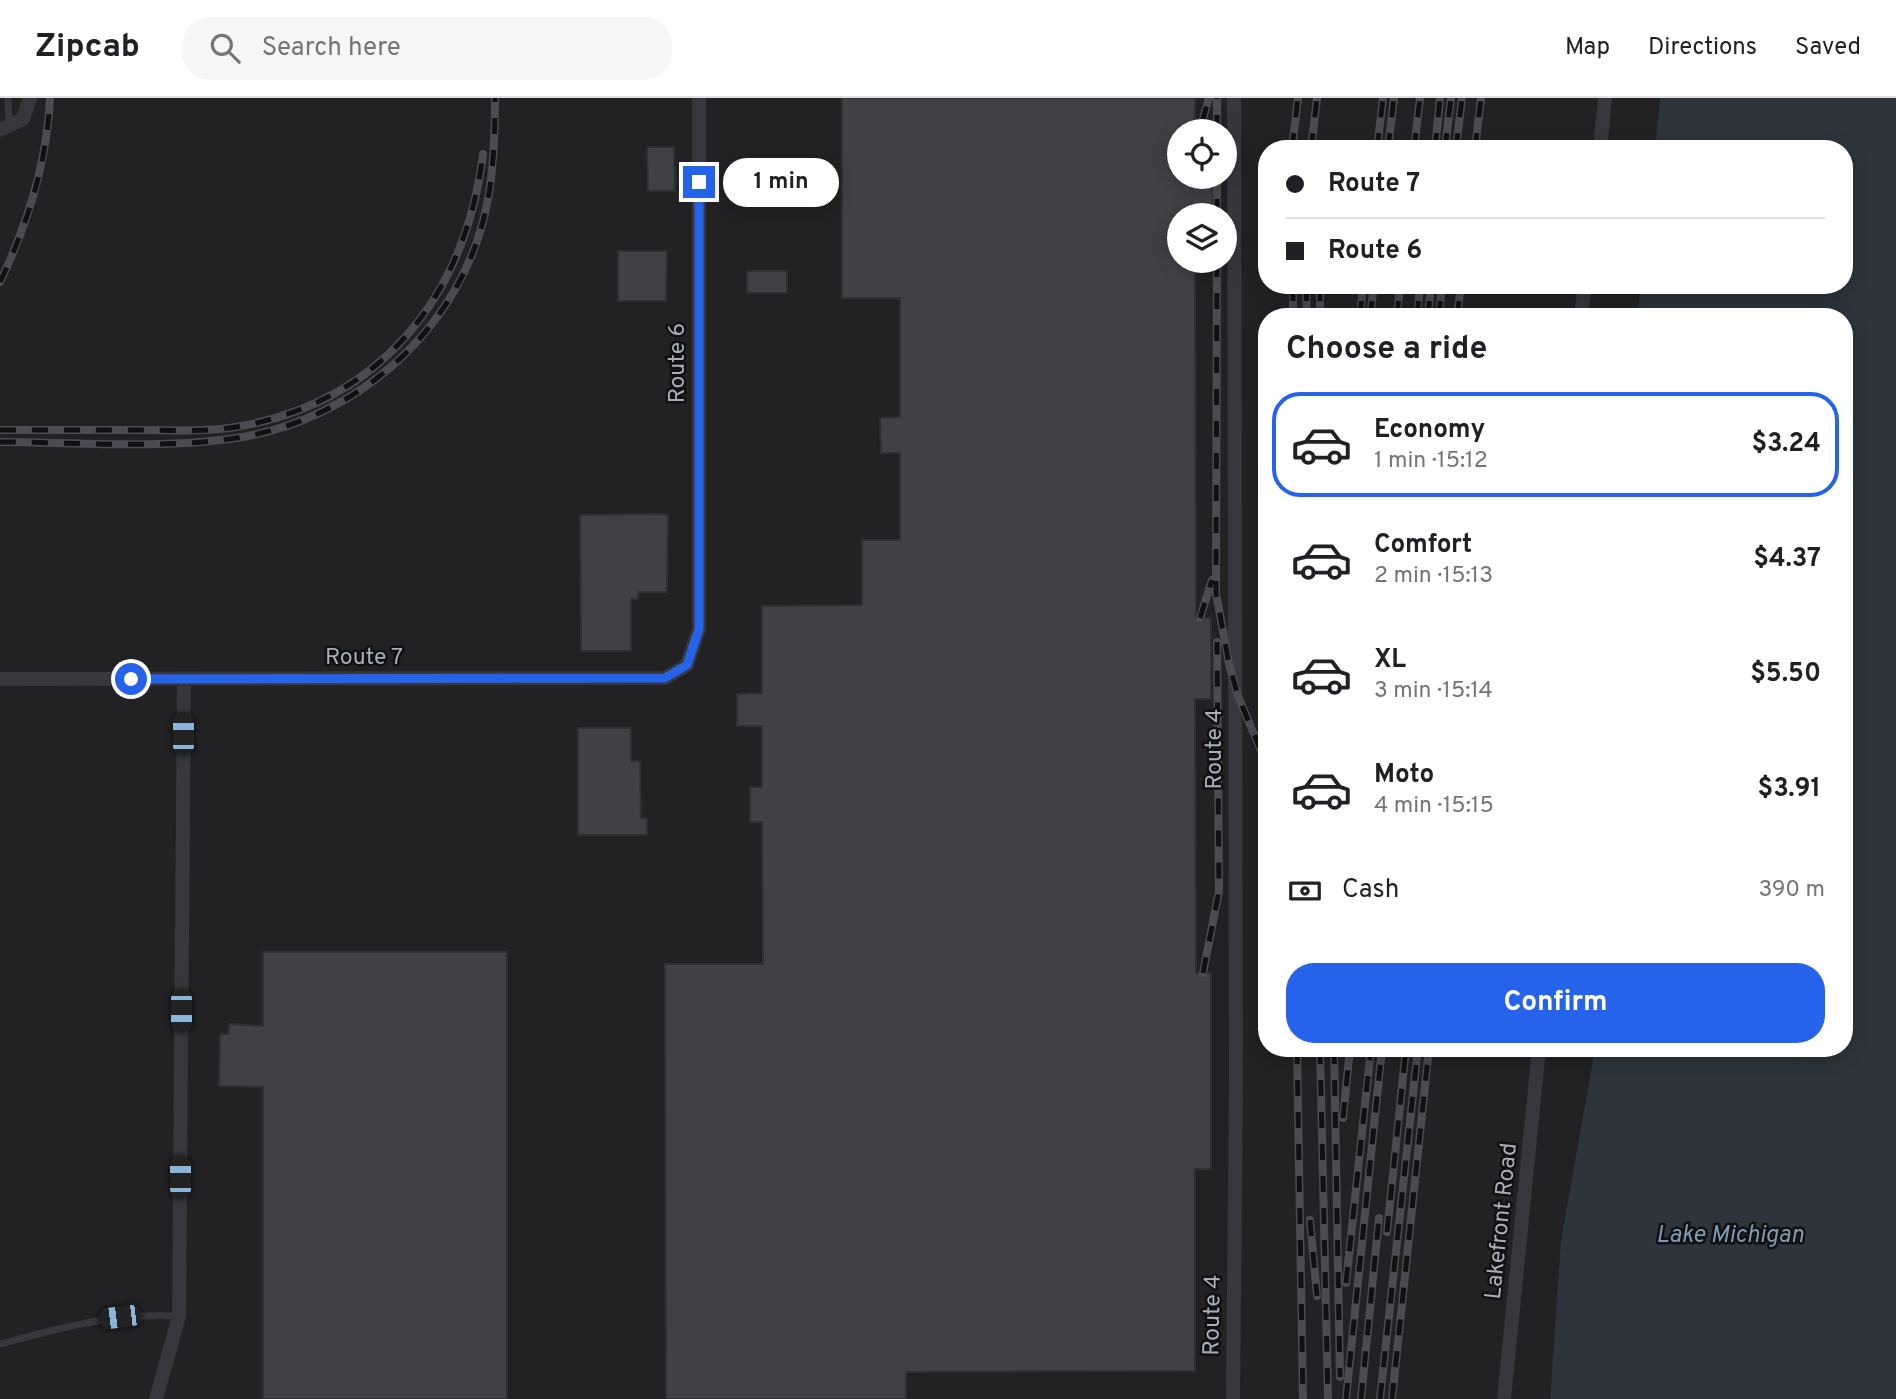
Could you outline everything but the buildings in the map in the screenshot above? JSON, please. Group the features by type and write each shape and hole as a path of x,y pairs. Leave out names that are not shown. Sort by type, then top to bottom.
{"street":[{"path":"3,130 23,119 30,98"},
{"name":"Route 6","path":"699,98 699,629"},
{"name":"Route 4","path":"1233,1399 1237,1082 1234,98"},
{"path":"1601,140 1605,98"},
{"name":"Route 7","path":"0,679 665,678 687,665 699,629"},
{"path":"156,1399 179,1315 184,679"},
{"name":"Lakefront Road","path":"1504,1399 1538,1057"}],"lane":[{"path":"3,130 8,98"},
{"path":"0,1344 94,1320 145,1313 179,1315"}],"shaded area":[{"path":"0,98 1660,98 1656,140 1258,140 1258,294 1640,294 1638,308 1258,308 1258,1057 1593,1057 1561,1240 1550,1399 0,1399"}],"water":[{"name":"Lake Michigan","path":"1660,98 1896,98 1896,1399 1550,1399 1561,1240 1593,1057 1853,1057 1853,308 1638,308 1640,294 1853,294 1853,140 1656,140"}],"railway":[{"path":"0,282 19,238 34,192 45,146 50,98"},
{"path":"0,442 144,444 229,439 276,429 320,413 361,390 398,361 429,327 456,288 475,245 488,199 494,148 495,98"},
{"path":"1203,119 1209,98"},
{"path":"1217,98 1217,119"},
{"path":"1293,140 1298,98"},
{"path":"1312,140 1317,98"},
{"path":"1378,140 1383,98"},
{"path":"1389,140 1394,98"},
{"path":"1415,140 1420,98"},
{"path":"1436,140 1440,98"},
{"path":"1446,140 1451,98"},
{"path":"1457,140 1462,98"},
{"path":"1476,140 1481,98"},
{"path":"0,430 184,431 229,428 282,416 329,396 371,370 406,337 434,298 457,254 473,206 483,154"},
{"path":"1217,189 1217,203"},
{"path":"1217,273 1216,593 1229,664 1238,696 1258,744"},
{"path":"1293,294 1293,308"},
{"path":"1306,294 1307,308"},
{"path":"1320,294 1320,308"},
{"path":"1361,308 1362,294"},
{"path":"1371,308 1373,294"},
{"path":"1398,308 1399,294"},
{"path":"1418,308 1419,294"},
{"path":"1429,308 1430,294"},
{"path":"1440,308 1441,294"},
{"path":"1458,308 1460,294"},
{"path":"1200,618 1212,580"},
{"path":"1203,973 1219,891 1217,642"},
{"path":"1297,1057 1303,1399"},
{"path":"1320,1057 1328,1399"},
{"path":"1334,1057 1340,1377"},
{"path":"1343,1118 1349,1057"},
{"path":"1346,1283 1370,1057"},
{"path":"1346,1399 1381,1057"},
{"path":"1387,1232 1405,1057"},
{"path":"1380,1399 1417,1057"},
{"path":"1392,1399 1428,1057"},
{"path":"1361,1399 1379,1218"},
{"path":"1310,1220 1317,1296"}],"route":[{"path":"131,679 665,678 687,665 699,629 699,182"}]}
